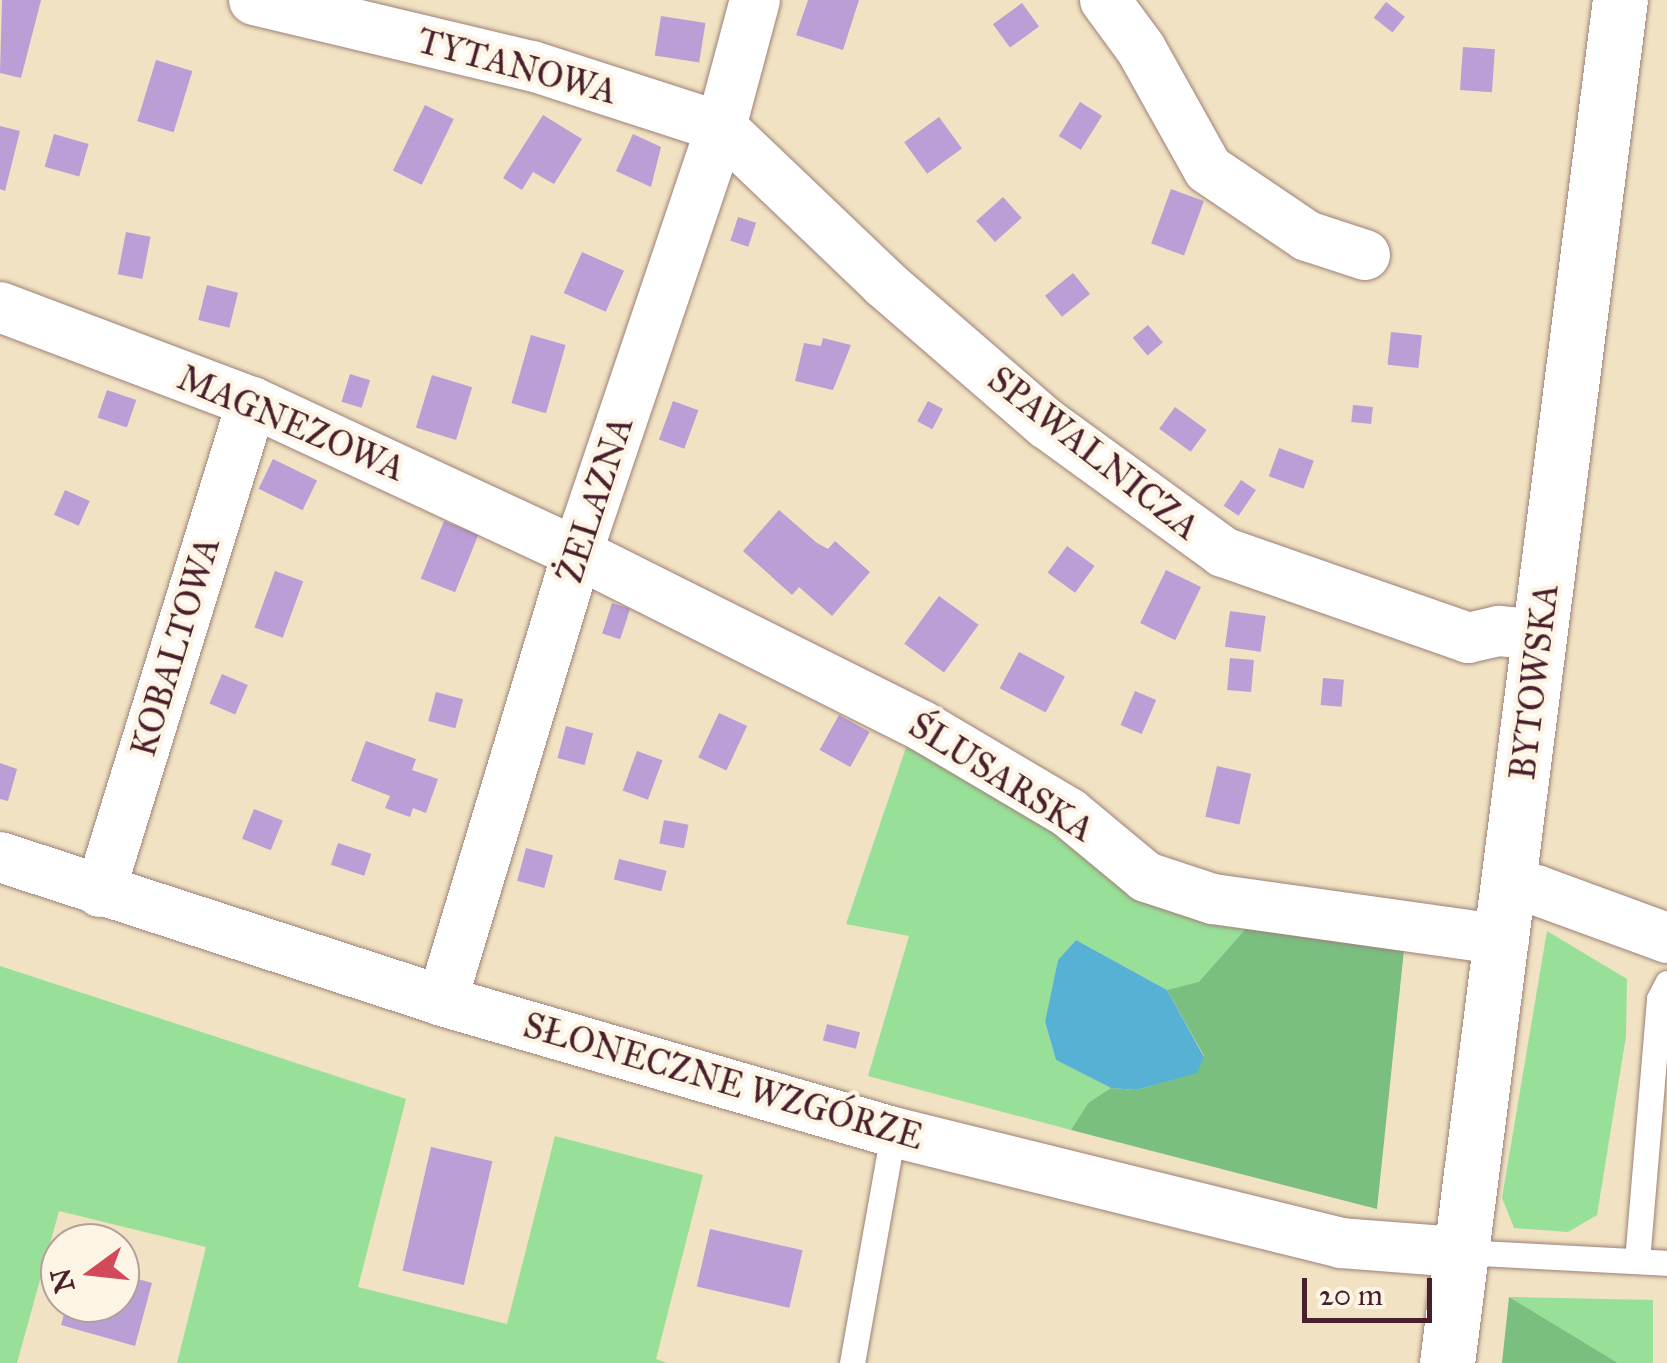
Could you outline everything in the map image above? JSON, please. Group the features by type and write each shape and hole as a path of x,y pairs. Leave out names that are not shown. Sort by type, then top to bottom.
{"main road":[{"name":"BYTOWSKA","path":"1447,1363 1620,0"}],"street":[{"name":"TYTANOWA","path":"254,0 532,66 720,127"},
{"name":"ŻELAZNA","path":"442,1002 578,553 720,127 754,0"},
{"path":"1105,0 1141,49 1208,169 1307,236 1365,255"},
{"name":"SPAWALNICZA","path":"720,127 884,283 1047,424 1223,552 1468,638 1499,631 1541,635"},
{"name":"MAGNEZOWA","path":"0,308 252,402 578,553"},
{"name":"KOBALTOWA","path":"100,892 252,402"},
{"name":"ŚLUSARSKA","path":"578,553 922,726 1070,813 1146,877 1213,899 1507,914 1536,890 1667,938"},
{"name":"SŁONECZNE WZGÓRZE","path":"0,857 442,1002 893,1132 1341,1243 1459,1252"}],"lane":[{"path":"1637,1261 1659,999 1667,982"},
{"path":"852,1363 893,1132"},
{"path":"1459,1252 1667,1263"}],"green space":[{"path":"913,727 1257,916 1199,983 1167,990 1076,940 1058,960 1045,1023 1056,1060 1111,1088 1088,1103 1071,1130 868,1076 909,936 846,924"},
{"path":"1257,916 1405,940 1377,1209 1071,1130 1088,1103 1111,1088 1136,1090 1197,1072 1204,1056 1167,990 1199,982"},
{"path":"1547,931 1627,979 1626,1036 1597,1215 1568,1232 1514,1228 1502,1198"},
{"path":"0,966 406,1099 358,1287 507,1324 555,1136 703,1175 656,1359 667,1363 177,1363 206,1247 140,1231 140,1223 108,1223 59,1211 56,1223 40,1223 40,1280 17,1363 0,1363"},
{"path":"1509,1297 1653,1300 1653,1363 1618,1363"},
{"path":"1509,1297 1618,1363 1502,1363"}],"water":[{"path":"1076,940 1167,990 1204,1057 1197,1073 1136,1090 1111,1088 1056,1060 1045,1022 1058,960"}],"building":[{"path":"2,0 41,0 21,78 0,73"},
{"path":"808,0 859,0 843,50 796,35"},
{"path":"1386,2 1405,17 1393,33 1374,18"},
{"path":"1022,3 1039,26 1010,48 993,24"},
{"path":"661,16 705,23 699,63 655,56"},
{"path":"1463,47 1495,49 1492,92 1460,90"},
{"path":"156,60 192,71 174,132 137,121"},
{"path":"1080,102 1102,116 1081,150 1059,136"},
{"path":"425,105 454,119 422,185 393,171"},
{"path":"543,115 582,139 554,184 533,172 522,190 503,178"},
{"path":"939,117 962,149 927,174 904,142"},
{"path":"0,126 20,131 5,191 0,189"},
{"path":"54,134 89,144 79,177 45,167"},
{"path":"633,134 661,147 651,187 616,171"},
{"path":"1171,189 1204,201 1184,255 1151,244"},
{"path":"1003,197 1022,218 995,242 976,221"},
{"path":"738,217 756,223 748,247 730,241"},
{"path":"126,232 151,237 142,279 118,274"},
{"path":"582,252 624,271 606,312 564,293"},
{"path":"1073,273 1090,294 1062,317 1045,296"},
{"path":"207,285 238,293 229,328 198,320"},
{"path":"1148,325 1163,343 1147,355 1133,338"},
{"path":"1391,332 1422,335 1418,368 1388,365"},
{"path":"531,335 566,345 546,413 511,403"},
{"path":"823,338 851,345 833,390 795,381 804,343 821,346"},
{"path":"350,374 370,380 362,408 342,402"},
{"path":"432,375 472,387 456,440 416,428"},
{"path":"107,390 136,400 127,428 98,417"},
{"path":"673,401 698,410 684,449 659,440"},
{"path":"928,401 943,409 932,429 917,421"},
{"path":"1353,405 1373,407 1371,424 1351,422"},
{"path":"1175,407 1207,430 1191,452 1159,429"},
{"path":"1279,448 1314,461 1304,489 1269,476"},
{"path":"273,459 317,480 303,510 259,489"},
{"path":"1241,480 1256,490 1239,516 1224,506"},
{"path":"65,490 90,501 79,526 54,515"},
{"path":"779,510 817,543 828,549 835,541 870,572 832,616 799,587 792,595 743,551"},
{"path":"444,521 478,535 455,592 421,578"},
{"path":"1067,546 1095,566 1075,593 1048,573"},
{"path":"1166,570 1201,587 1175,640 1140,623"},
{"path":"275,571 303,581 283,638 254,627"},
{"path":"939,596 979,625 944,673 904,644"},
{"path":"612,603 630,609 620,639 602,633"},
{"path":"1230,611 1266,616 1261,652 1225,647"},
{"path":"1019,652 1065,676 1046,713 1000,688"},
{"path":"1230,658 1254,660 1251,692 1227,690"},
{"path":"222,674 248,685 235,714 209,703"},
{"path":"1323,678 1344,680 1342,707 1321,705"},
{"path":"1135,691 1156,700 1142,734 1121,725"},
{"path":"436,692 463,699 455,728 428,721"},
{"path":"719,713 747,726 726,771 698,757"},
{"path":"839,715 870,732 850,767 820,750"},
{"path":"566,726 593,733 585,765 557,758"},
{"path":"366,741 416,759 412,770 438,779 426,813 413,808 410,817 385,808 390,796 351,781"},
{"path":"637,751 662,760 648,800 623,790"},
{"path":"0,763 17,769 8,801 0,799"},
{"path":"1217,766 1251,774 1239,825 1205,817"},
{"path":"254,809 283,821 271,850 242,839"},
{"path":"664,820 689,825 684,848 659,844"},
{"path":"338,843 371,854 364,876 331,865"},
{"path":"526,848 553,855 544,888 517,881"},
{"path":"619,859 667,871 661,891 614,879"},
{"path":"827,1024 860,1032 856,1049 823,1040"},
{"path":"431,1147 492,1161 464,1285 402,1271"},
{"path":"710,1229 803,1250 789,1308 697,1286"},
{"path":"140,1280 152,1283 135,1346 61,1325 140,1323"}]}
